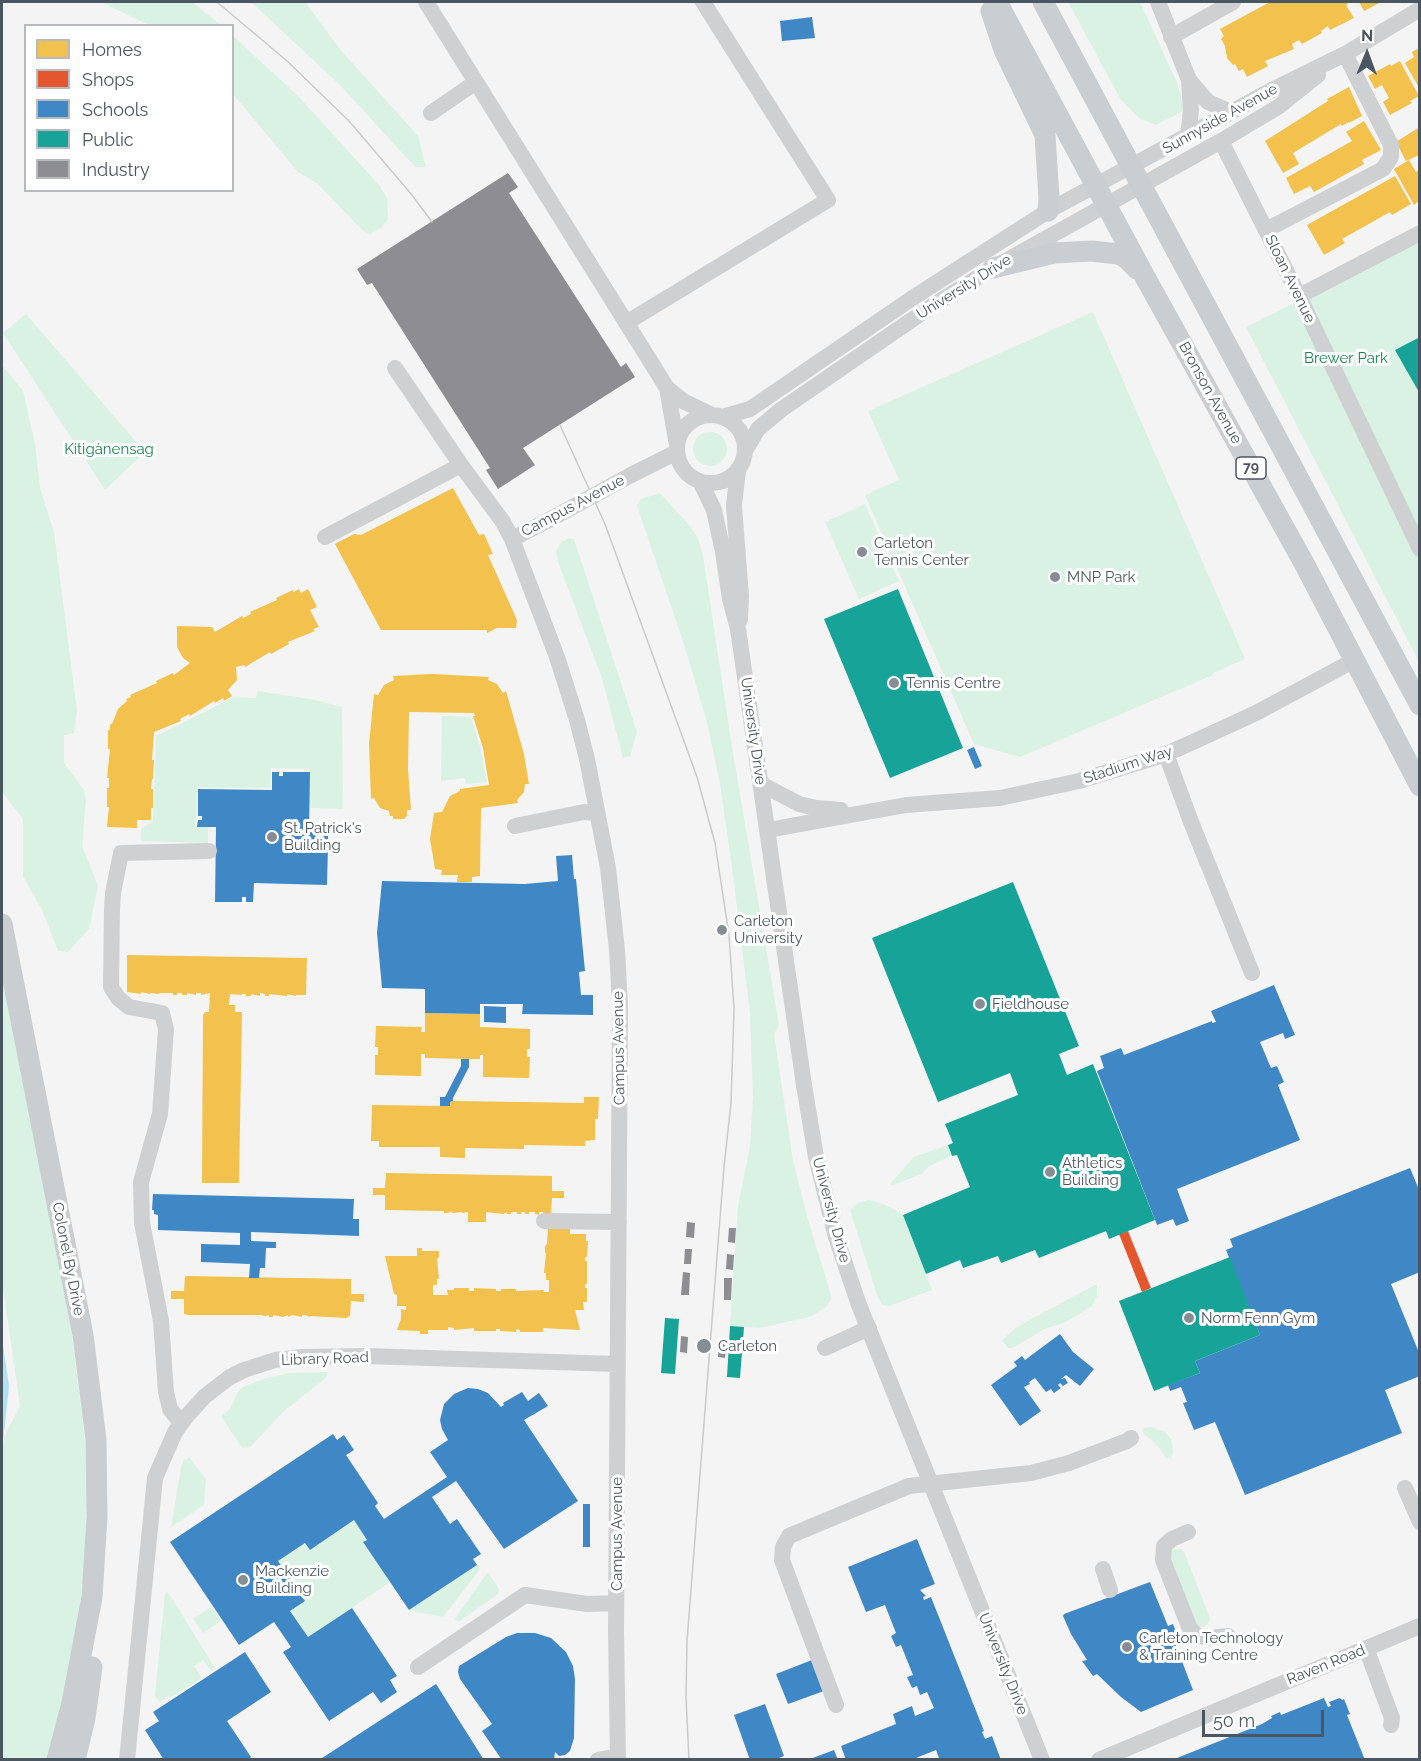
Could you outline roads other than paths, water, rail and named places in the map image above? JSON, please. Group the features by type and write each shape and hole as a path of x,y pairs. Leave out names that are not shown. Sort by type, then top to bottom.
{"main road":[{"path":"989,2 1004,50 1045,135 1048,211"},
{"name":"Bronson Avenue","path":"997,2 1145,277 1305,565 1419,786"},
{"name":"79","path":"1043,2 1419,705"},
{"path":"993,268 1054,253 1111,252 1125,257 1145,277"},
{"name":"Colonel By Drive","path":"2,924 83,1335 97,1466 92,1597 93,1661 91,1683 75,1760"},
{"name":"Colonel By Drive","path":"57,1760 72,1703 92,1597"}],"street":[{"path":"426,2 667,388 683,401 732,422 739,430 744,440 745,451 738,470 730,477 711,483 691,477 684,470 679,461 667,388"},
{"path":"626,323 828,201 703,2"},
{"path":"1158,2 1189,80 1191,110 1188,136"},
{"path":"1172,37 1233,2"},
{"name":"Sunnyside Avenue","path":"1096,185 1345,54 1419,9"},
{"path":"1266,230 1383,169 1390,157 1391,145 1345,54"},
{"name":"Sunnyside Avenue","path":"1141,186 1278,107 1345,54"},
{"path":"1189,80 1208,102 1231,112"},
{"path":"431,113 476,82"},
{"name":"Sloan Avenue","path":"1221,141 1299,296 1419,549"},
{"name":"University Drive","path":"717,416 750,409 911,299 1048,211 1096,185"},
{"name":"University Drive","path":"745,451 758,429 782,409 940,301 993,268 1141,186"},
{"path":"1299,296 1419,233"},
{"path":"395,368 503,522 512,539"},
{"path":"677,448 684,428 692,421 701,416 717,416"},
{"name":"Campus Avenue","path":"618,1758 616,1603 620,1066 617,950 610,880 587,759 570,695 512,539 677,448"},
{"path":"325,537 461,465"},
{"name":"University Drive","path":"738,470 734,506 741,596 738,629"},
{"name":"University Drive","path":"700,481 716,518 730,599 738,629 804,1085 816,1157 836,1237 851,1283 1042,1760"},
{"name":"Stadium Way","path":"761,784 786,798 816,808 842,810 1006,797 1079,781 1166,754 1256,713 1353,661"},
{"path":"1166,754 1199,843 1252,973"},
{"name":"Stadium Way","path":"768,830 884,808"},
{"path":"515,826 584,812 597,813"},
{"path":"181,1423 170,1410 166,1392 161,1321 142,1223 141,1182 160,1114 165,1029 162,1013 129,1007 118,998 111,987 112,910 121,853 209,851"},
{"path":"544,1221 619,1222"},
{"path":"825,1348 869,1328"},
{"name":"Library Road","path":"128,1760 155,1478 164,1454 181,1423 205,1396 230,1377 260,1364 288,1358 365,1356 617,1364"},
{"path":"836,1705 782,1560 784,1541 789,1536 909,1486 1031,1473 1070,1463 1131,1438"},
{"path":"1405,1488 1419,1522"},
{"path":"1188,1532 1172,1539 1164,1546 1163,1560 1190,1629 1198,1636 1209,1638 1228,1636"},
{"path":"1103,1569 1110,1590"},
{"path":"418,1667 525,1595 587,1604 616,1603"},
{"name":"Raven Road","path":"1099,1760 1419,1626"},
{"path":"1366,1648 1392,1718 1391,1725"},
{"path":"598,1760 618,1758"}],"water":[{"path":"2,1338 9,1386 2,1451"}],"tram line":[{"path":"217,2 287,61 349,121 432,222"},
{"path":"560,425 605,524 697,777 715,843 729,935 734,1009 731,1103 687,1641 686,1697 689,1760"}],"place":[{"name":"Carleton Tennis Center","path":"862,552"},
{"name":"MNP Park","path":"1055,577"},
{"name":"Tennis Centre","path":"894,683"},
{"name":"St. Patrick's Building","path":"272,837"},
{"name":"Carleton University","path":"722,930"},
{"name":"Fieldhouse","path":"980,1004"},
{"name":"Athletics Building","path":"1050,1172"},
{"name":"Norm Fenn Gym","path":"1189,1318"},
{"name":"Carleton","path":"704,1346"},
{"name":"Mackenzie Building","path":"243,1580"},
{"name":"Carleton Technology & Training Centre","path":"1127,1647"}],"park label":[{"name":"Brewer Park","path":"1346,358"},
{"name":"Kitigànensag","path":"109,449"}]}
